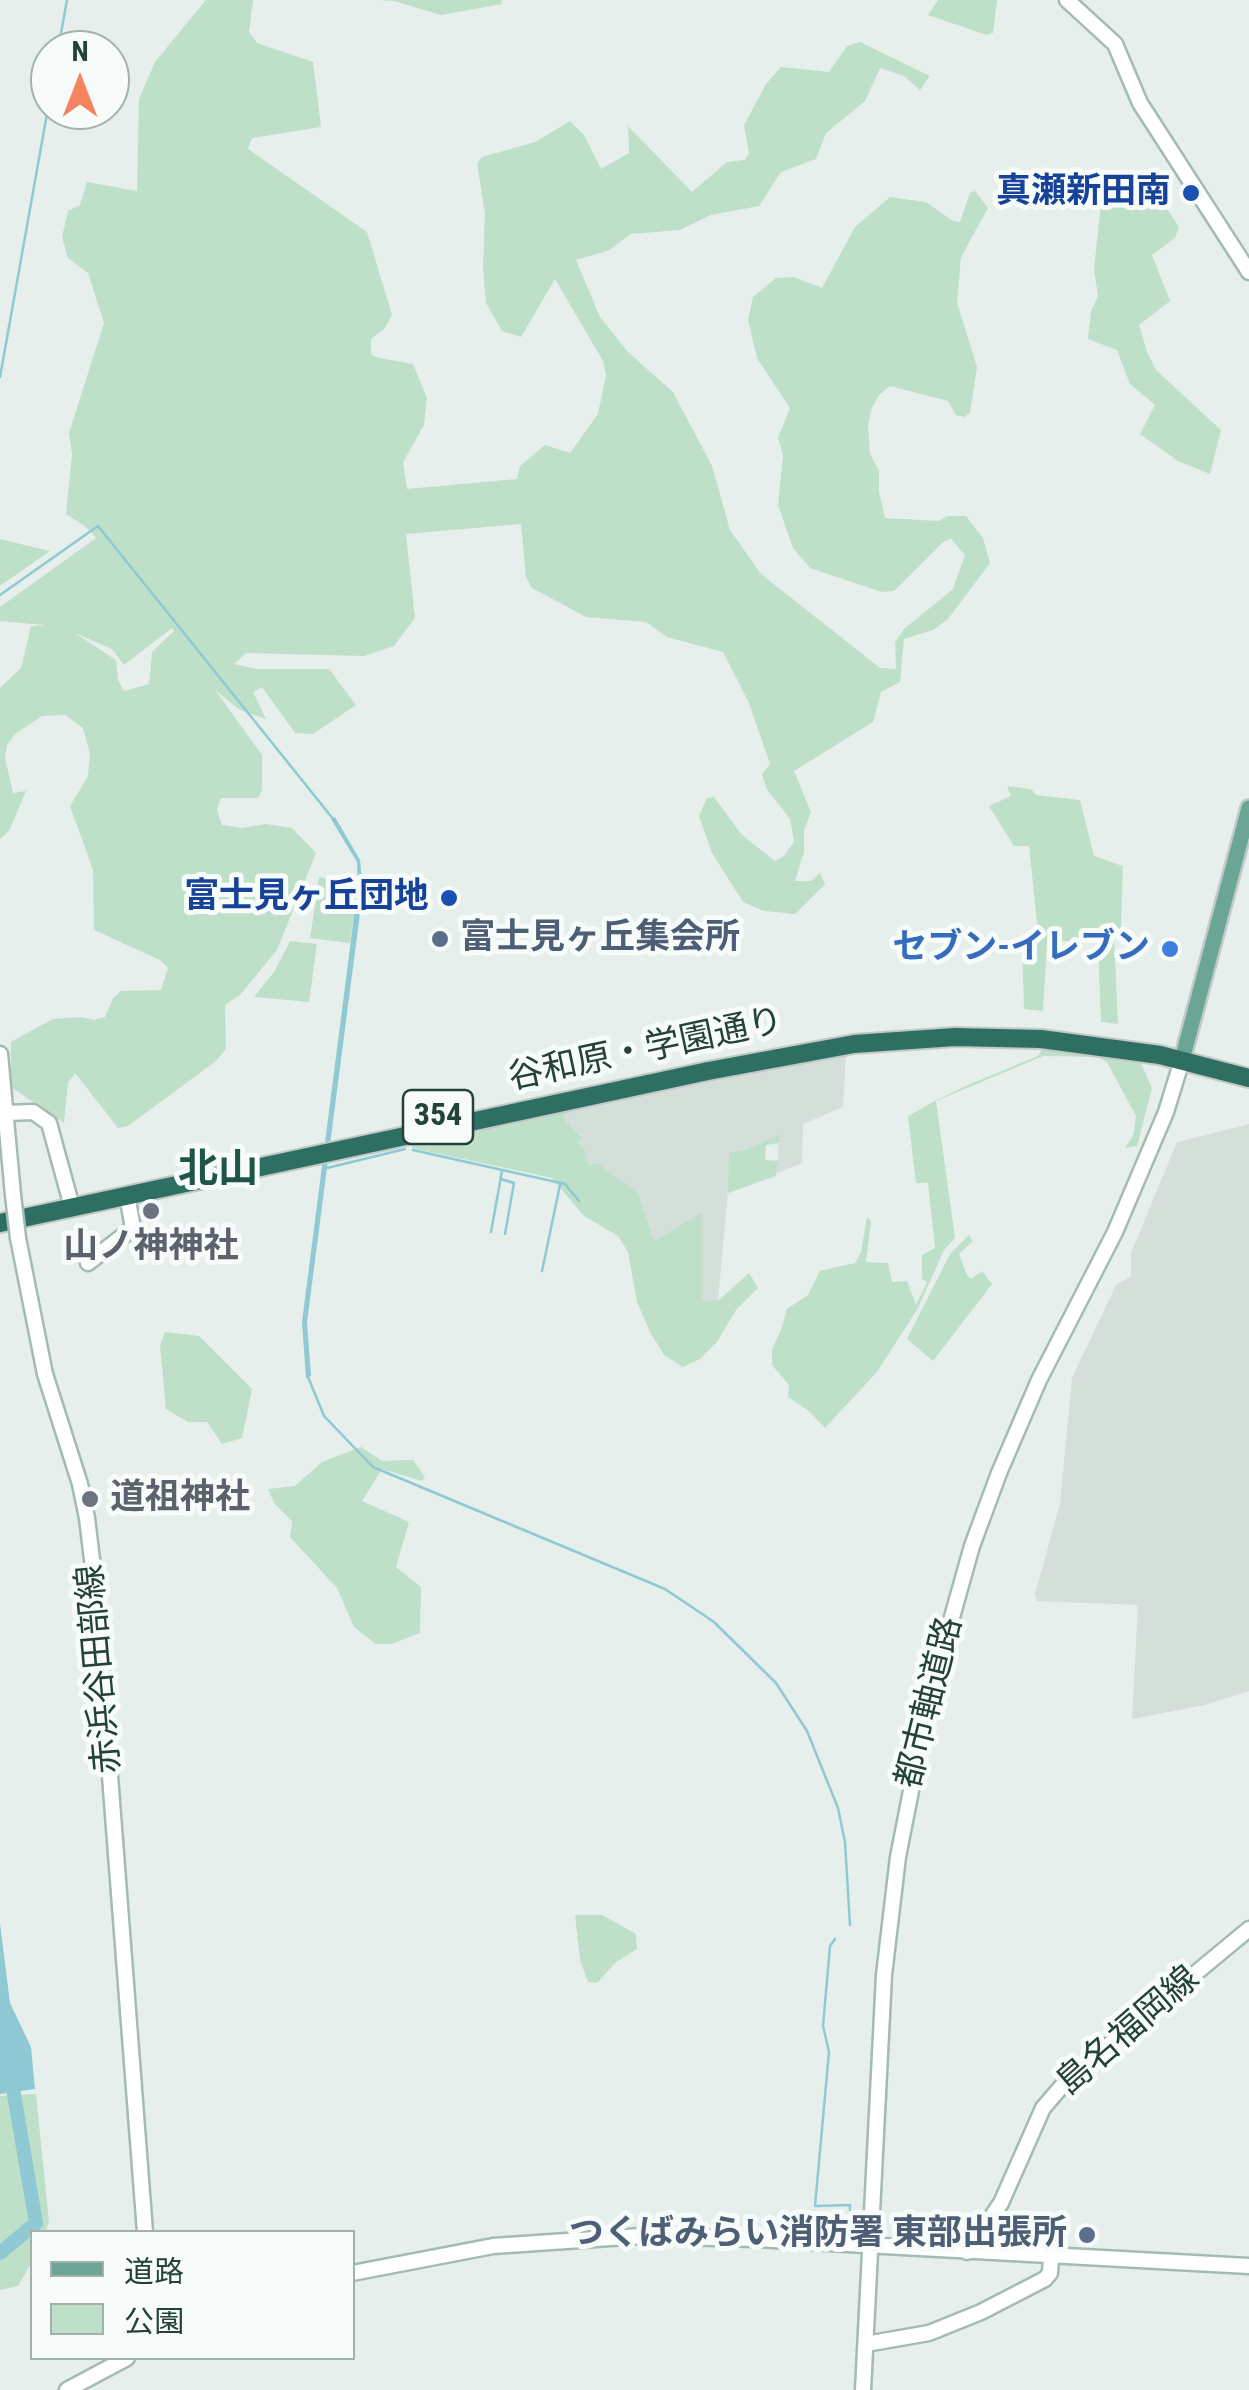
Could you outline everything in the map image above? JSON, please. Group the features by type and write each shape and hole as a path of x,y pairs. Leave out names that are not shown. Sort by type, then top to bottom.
{"highway":[{"name":"谷和原・学園通り","path":"0,1223 70,1202 704,1060 852,1032 954,1025 1018,1026 1096,1033 1183,1054"},
{"name":"谷和原・学園通り","path":"0,1212 128,1195 854,1044 940,1037 1030,1038 1183,1054"},
{"name":"354","path":"1183,1054 1249,1066"},
{"name":"354","path":"1183,1054 1249,1078"}],"main road":[{"path":"1066,0 1088,16 1114,44 1140,103 1249,272"},
{"path":"1183,1054 1249,808"},
{"name":"赤浜谷田部線","path":"0,1054 18,1238 45,1374 80,1484 89,1536 145,2230"},
{"name":"都市軸道路","path":"862,2390 884,1975 898,1857 929,1698 972,1546 999,1474 1039,1380 1135,1187 1166,1112 1183,1054"},
{"path":"8,1113 33,1112 49,1123 70,1202"},
{"path":"88,1263 133,1228 128,1195"},
{"name":"島名福岡線","path":"967,2252 1001,2203 1035,2123 1068,2079 1249,1929"},
{"path":"355,2272 446,2252 559,2239 690,2236 1249,2266"},
{"path":"866,2344 929,2333 968,2319 1044,2279 1050,2273 1051,2256"},
{"path":"67,2390 123,2360"}],"shaded area":[{"path":"846,1055 843,1107 803,1124 802,1163 777,1173 779,1136 745,1150 728,1192 718,1300 701,1303 692,1218 654,1241 589,1166 578,1142 582,1136 566,1122 563,1112 812,1059"},
{"path":"1249,1124 1249,1691 1205,1705 1132,1719 1138,1605 1037,1601 1035,1594 1060,1504 1072,1378 1116,1285 1131,1276 1131,1253 1177,1142"}],"green space":[{"path":"206,0 253,0 249,32 257,43 313,62 321,127 252,138 248,149 367,232 392,315 385,328 371,339 371,354 413,364 427,398 424,425 403,462 407,489 517,479 520,466 545,445 570,453 598,414 606,375 603,361 555,279 521,337 502,331 486,303 485,213 477,164 482,157 535,142 570,121 584,135 601,169 629,153 628,126 692,192 727,162 745,160 749,153 744,125 766,84 781,67 829,72 847,46 860,42 930,76 920,90 904,76 880,68 865,101 826,133 816,159 781,172 759,206 711,215 680,230 630,234 610,250 576,260 600,317 628,352 673,392 712,466 730,530 761,574 880,668 896,669 895,642 904,629 953,589 965,555 951,539 943,542 894,591 882,592 810,568 793,548 778,505 783,455 778,438 790,408 757,358 748,320 753,297 776,278 794,277 822,288 855,227 890,197 926,202 960,222 970,193 975,191 988,208 961,257 957,303 977,367 970,413 964,417 956,415 948,401 890,386 879,395 868,426 870,454 879,471 885,518 938,521 948,516 966,516 983,538 990,563 948,619 933,630 904,639 900,682 881,692 873,722 794,771 811,812 795,881 811,881 820,873 825,884 795,914 764,911 743,902 712,853 699,816 707,798 714,797 742,835 775,861 794,842 790,819 766,788 762,774 770,764 749,703 723,652 667,637 646,622 586,617 532,588 526,577 521,524 406,534 415,618 394,646 364,656 246,653 234,664 256,669 329,669 356,705 313,734 295,733 262,687 253,692 266,719 240,710 215,690 262,755 262,790 258,798 221,798 217,810 222,825 292,828 316,853 277,950 240,995 225,1005 226,1049 216,1061 128,1126 118,1128 75,1073 68,1083 64,1123 11,1087 11,1042 53,1019 105,1017 113,998 121,991 161,990 168,968 160,960 94,930 93,870 70,806 88,776 90,754 83,728 65,715 42,716 15,734 7,745 5,758 13,793 26,791 9,831 0,839 0,688 21,668 31,626 45,625 0,621 0,607 96,538 66,514 72,455 69,433 104,323 88,273 68,258 62,237 68,211 80,205 87,182 137,191 139,99 155,62","holes":["172,628 174,631 152,652 149,684 124,691 118,680 116,660 75,633 112,649 124,665"]},
{"path":"378,0 501,0 502,4 441,15"},
{"path":"938,0 997,0 993,33 987,35 928,15"},
{"path":"1122,173 1155,191 1179,227 1175,238 1152,255 1170,301 1139,325 1156,370 1221,430 1210,474 1178,461 1140,434 1155,405 1130,384 1117,350 1088,339 1091,311 1098,296 1094,270 1103,184"},
{"path":"0,539 50,551 0,586"},
{"path":"1007,786 1031,789 1036,795 1080,800 1094,856 1123,866 1121,927 1114,938 1118,1024 1101,1022 1098,941 1047,941 1043,1011 1024,1009 1022,943 1039,941 1029,846 1014,846 989,806 1011,796"},
{"path":"319,877 358,887 350,943 310,938"},
{"path":"290,941 317,944 309,1002 254,997 274,972"},
{"path":"1042,1050 1088,1053 1141,1063 1152,1088 1137,1146 1125,1148 1133,1136 1136,1116 1107,1062 1097,1057 1043,1056 936,1101 955,1238 944,1250 918,1308 877,1372 825,1428 788,1397 789,1385 772,1365 772,1349 787,1309 808,1295 820,1271 855,1263 861,1252 867,1217 871,1221 866,1262 888,1263 892,1282 907,1281 916,1305 927,1282 922,1279 922,1255 935,1248 928,1183 916,1183 908,1116 935,1101 970,1084 1038,1056"},
{"path":"563,1112 566,1122 582,1137 578,1142 589,1166 597,1163 637,1192 654,1241 702,1212 702,1302 719,1300 749,1273 758,1288 736,1310 717,1342 700,1359 683,1367 664,1355 637,1302 628,1252 618,1236 584,1216 552,1178 412,1148"},
{"path":"779,1135 779,1143 766,1145 765,1160 778,1161 776,1176 728,1193 729,1153"},
{"path":"969,1235 973,1241 959,1254 967,1275 971,1279 982,1271 992,1284 933,1361 907,1339 950,1254"},
{"path":"165,1332 199,1336 252,1389 242,1438 222,1444 207,1422 188,1422 166,1409 160,1346"},
{"path":"361,1447 382,1461 413,1460 425,1477 422,1481 382,1469 362,1501 409,1522 396,1567 421,1587 420,1633 392,1644 376,1644 354,1627 337,1588 290,1537 292,1521 274,1503 268,1489 295,1486 322,1462"},
{"path":"575,1915 602,1915 636,1934 637,1949 616,1962 597,1983 588,1982 580,1960"},
{"path":"36,2094 49,2222 46,2230 30,2230 30,2265 18,2286 0,2290 0,2096"}],"water":[{"path":"335,817 360,860 363,890 307,1322 311,1376 306,1378 302,1322 358,885 357,862 331,819"},
{"path":"0,1923 10,2003 31,2047 35,2089 0,2094"}],"waterway":[{"path":"62,30 67,0"},
{"path":"0,377 44,130"},
{"path":"0,595 98,526 334,820"},
{"path":"327,1168 405,1149"},
{"path":"413,1150 565,1184 579,1201"},
{"path":"491,1232 502,1171"},
{"path":"501,1179 514,1183 505,1234"},
{"path":"542,1271 560,1185"},
{"path":"308,1377 324,1416 373,1467 665,1589 714,1622 776,1683 807,1731 838,1808 845,1842 850,1925"},
{"path":"835,1939 830,1946 823,2026 829,2052 815,2206 850,2205 850,2218"},
{"path":"0,2253 36,2223 11,2077"}],"place":[{"name":"真瀬新田南","path":"1191,193"},
{"name":"富士見ヶ丘団地","path":"449,898"},
{"name":"富士見ヶ丘集会所","path":"440,939"},
{"name":"セブン-イレブン","path":"1170,949"},
{"name":"山ノ神神社","path":"151,1211"},
{"name":"道祖神社","path":"90,1499"},
{"name":"つくばみらい消防署 東部出張所","path":"1087,2235"}],"district":[{"name":"北山","path":"218,1172"}]}
